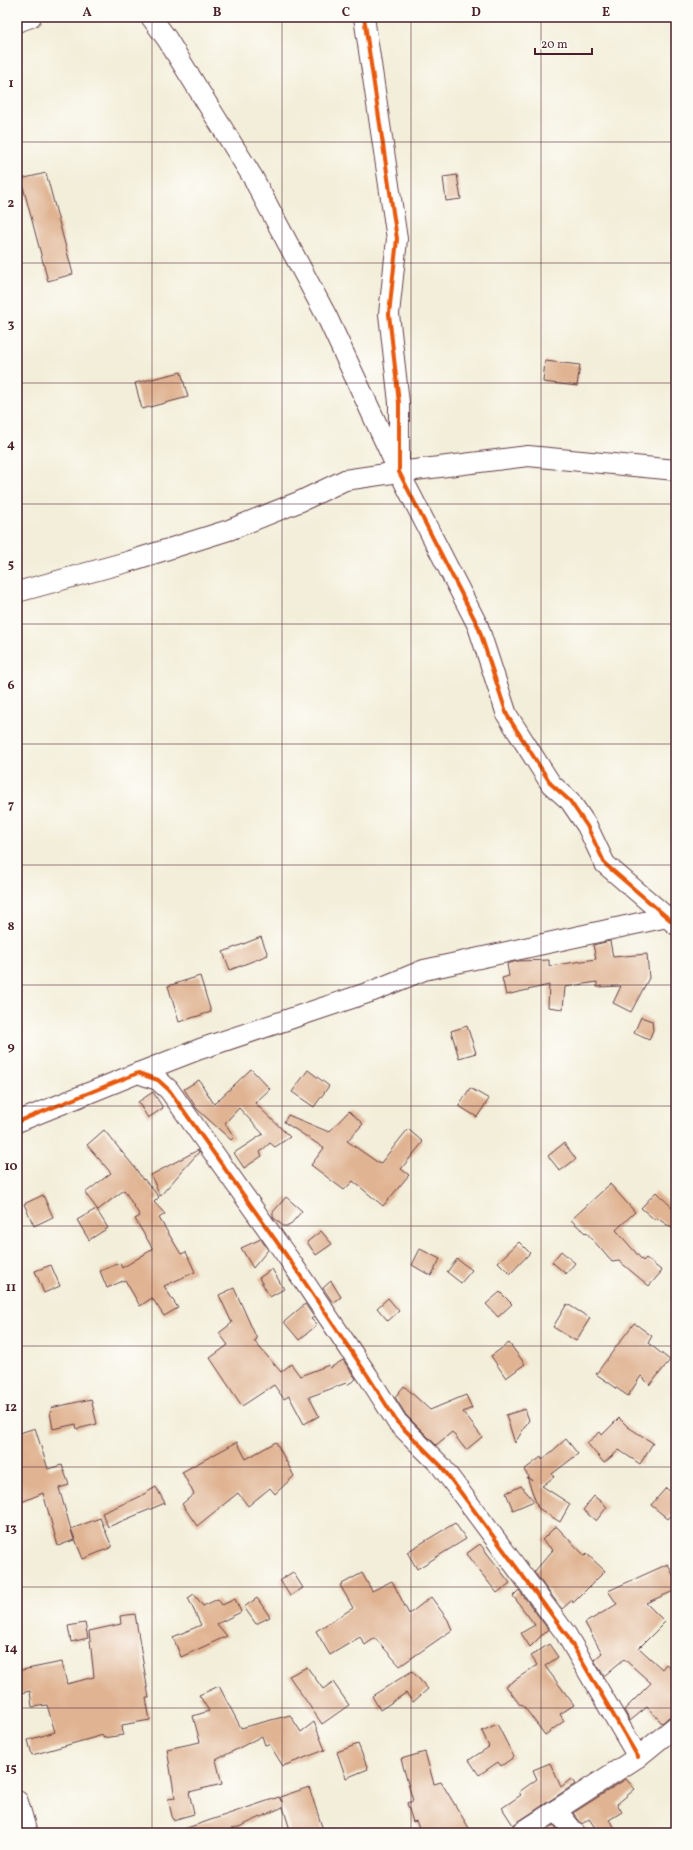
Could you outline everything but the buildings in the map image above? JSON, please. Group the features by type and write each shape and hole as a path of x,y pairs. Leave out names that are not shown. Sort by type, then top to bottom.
{"highway":[{"path":"17,1802 26,1833"}],"street":[{"path":"17,22 31,17"},
{"path":"151,17 252,176 327,317 398,472 478,626 507,715 551,784 570,801 587,826 605,864 672,921"},
{"path":"364,17 397,239 390,314 399,403 398,472"},
{"path":"17,592 127,562 228,530 301,501 345,480 528,456 676,470"},
{"path":"17,1122 200,1049 373,991 424,970 672,921"},
{"path":"138,1073 158,1080 169,1090 291,1262 368,1376 397,1422 441,1466 566,1634 638,1757"},
{"path":"521,1833 638,1757 676,1726"},
{"path":"556,1810 575,1833"}],"cycle path":[{"path":"364,17 397,239 389,314 399,403 399,472 478,626 507,715 551,784 570,801 587,826 605,864 676,925"},
{"path":"17,1122 138,1073 158,1080 169,1090 291,1262 368,1376 397,1422 441,1466 566,1634 638,1757"}]}
